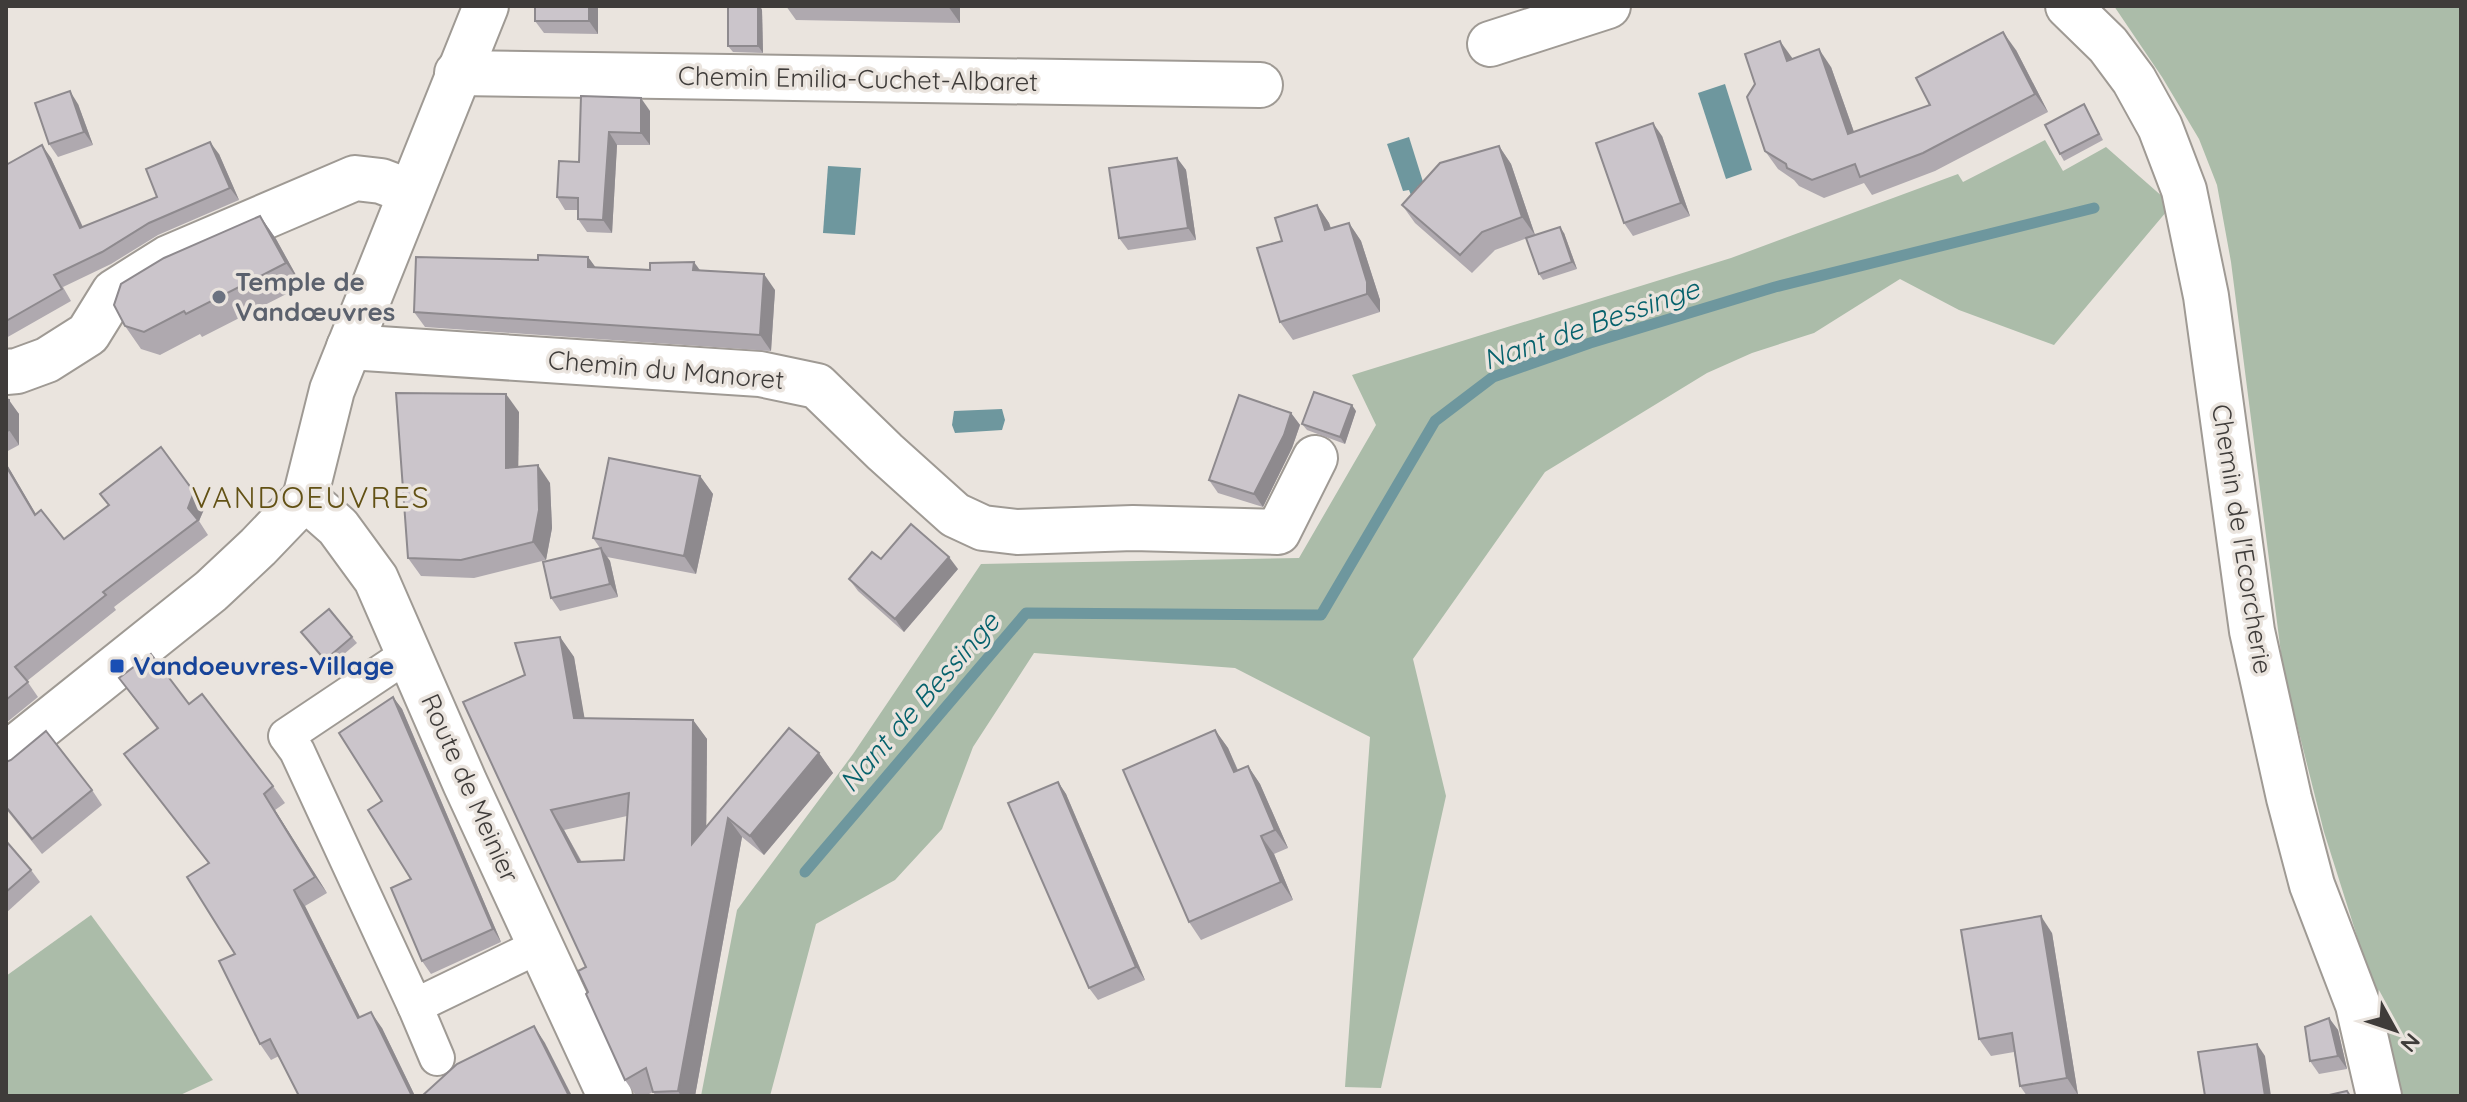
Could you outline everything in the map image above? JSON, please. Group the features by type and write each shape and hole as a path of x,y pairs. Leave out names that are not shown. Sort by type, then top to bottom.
{"street":[{"path":"6,755 211,591 305,498 332,390 486,6"},
{"path":"1490,44 1608,6"},
{"name":"Chemin de l'Ecorcherie","path":"2068,6 2108,45 2134,80 2160,127 2184,190 2206,296 2256,647 2289,798 2312,885 2358,1005 2379,1096"},
{"name":"Chemin Emilia-Cuchet-Albaret","path":"457,73 1260,85"},
{"path":"6,372 47,360 88,334 114,292 168,258 355,178 381,181 410,192"},
{"name":"Chemin du Manoret","path":"349,347 760,374 817,386 955,515 983,528 1017,532 1133,528 1278,532 1315,458"},
{"name":"Route de Meinier","path":"305,498 338,527 376,579 465,783 610,1096"},
{"path":"410,653 286,736 297,751 437,1058"},
{"path":"415,1006 541,945"}],"green space":[{"path":"2114,6 2461,6 2461,1096 2398,1096 2379,1006 2324,832 2283,669 2231,262 2217,185 2199,139"},
{"path":"2045,140 2063,171 2106,147 2172,205 2054,345 1959,310 1900,279 1814,333 1752,353 1707,373 1545,472 1413,659 1446,796 1381,1088 1345,1087 1370,737 1235,668 1034,653 973,747 942,829 895,880 816,924 770,1096 701,1096 737,910 853,754 981,564 1299,558 1376,425 1352,375 1731,258 1958,174 1963,182"},
{"path":"91,915 213,1080 178,1096 6,1096 6,976"}],"water":[{"path":"1725,84 1752,170 1726,179 1698,93"},
{"path":"1409,137 1424,185 1417,187 1419,193 1411,195 1409,190 1403,191 1387,144"},
{"path":"828,166 861,168 855,235 823,233"},
{"path":"1002,409 1005,420 1002,430 955,433 952,425 954,411"}],"building":[{"path":"535,6 589,6 589,21 535,21"},
{"path":"728,6 758,6 758,46 728,46"},
{"path":"2003,32 2035,94 1923,153 1860,177 1855,164 1812,180 1787,168 1786,164 1765,151 1747,97 1755,84 1745,54 1780,41 1787,61 1819,49 1848,134 1930,105 1916,78"},
{"path":"70,91 84,132 49,144 35,103"},
{"path":"581,96 641,98 641,133 609,132 603,220 578,219 578,198 557,197 559,161 579,162"},
{"path":"2084,104 2099,134 2060,154 2045,125"},
{"path":"1653,123 1681,203 1624,223 1596,143"},
{"path":"210,142 230,188 149,223 102,252 54,275 62,289 6,321 6,165 42,145 80,228 157,197 146,169"},
{"path":"1499,146 1522,217 1482,232 1460,255 1402,205 1440,163"},
{"path":"1177,158 1188,228 1119,238 1109,168"},
{"path":"1317,205 1325,230 1349,223 1367,282 1367,294 1280,322 1257,248 1282,241 1275,218"},
{"path":"260,216 286,263 144,332 125,326 114,305 121,284 164,258"},
{"path":"1560,227 1572,262 1539,274 1526,238"},
{"path":"538,255 588,257 588,267 650,270 650,263 694,262 693,270 764,274 760,335 414,312 416,257 538,260"},
{"path":"1314,392 1352,405 1340,437 1302,424"},
{"path":"396,393 506,394 506,468 538,465 539,510 533,542 461,560 408,558"},
{"path":"1239,395 1291,413 1284,435 1254,494 1209,480"},
{"path":"6,399 9,400 9,430 6,432"},
{"path":"161,447 194,492 188,508 198,520 103,592 106,595 15,667 28,682 6,700 6,466 35,515 41,510 64,539 109,505 100,494"},
{"path":"609,458 700,476 684,556 593,538"},
{"path":"911,524 949,557 895,619 849,579 872,552 881,559"},
{"path":"601,548 610,584 551,598 543,562"},
{"path":"329,609 352,637 325,660 301,632"},
{"path":"560,637 574,718 693,720 692,844 789,728 819,753 750,836 728,818 678,1091 653,1092 646,1068 625,1080 578,971 586,967 463,702 525,675 515,643","holes":["629,793 624,860 578,862 551,810"]},
{"path":"151,654 189,704 202,694 273,786 264,794 315,877 294,890 358,1018 371,1012 412,1096 299,1096 270,1039 260,1044 219,961 235,954 187,877 209,863 124,754 158,728 119,678"},
{"path":"393,697 493,929 422,961 391,888 411,879 368,810 382,801 339,733"},
{"path":"1215,730 1234,772 1248,766 1275,830 1261,836 1281,882 1189,922 1123,770"},
{"path":"46,731 92,790 32,839 6,807 6,762"},
{"path":"1058,782 1136,967 1089,988 1008,803"},
{"path":"6,841 31,870 6,892"},
{"path":"2041,916 2067,1078 2020,1086 2012,1033 1979,1039 1961,930"},
{"path":"2329,1018 2338,1056 2310,1061 2305,1027"},
{"path":"534,1026 569,1096 422,1096 457,1064"},
{"path":"2257,1044 2265,1096 2205,1096 2198,1052"},
{"path":"2347,1091 2350,1096 2325,1096"}],"waterway":[{"name":"Nant de Bessinge","path":"805,872 1026,613 1321,615 1435,421 1493,377 1590,343 1775,287 2094,208"}],"place":[{"name":"Temple de Vandœuvres","path":"219,297"},
{"name":"Vandoeuvres-Village","path":"117,666"}],"district":[{"name":"VANDOEUVRES","path":"311,498"}]}
